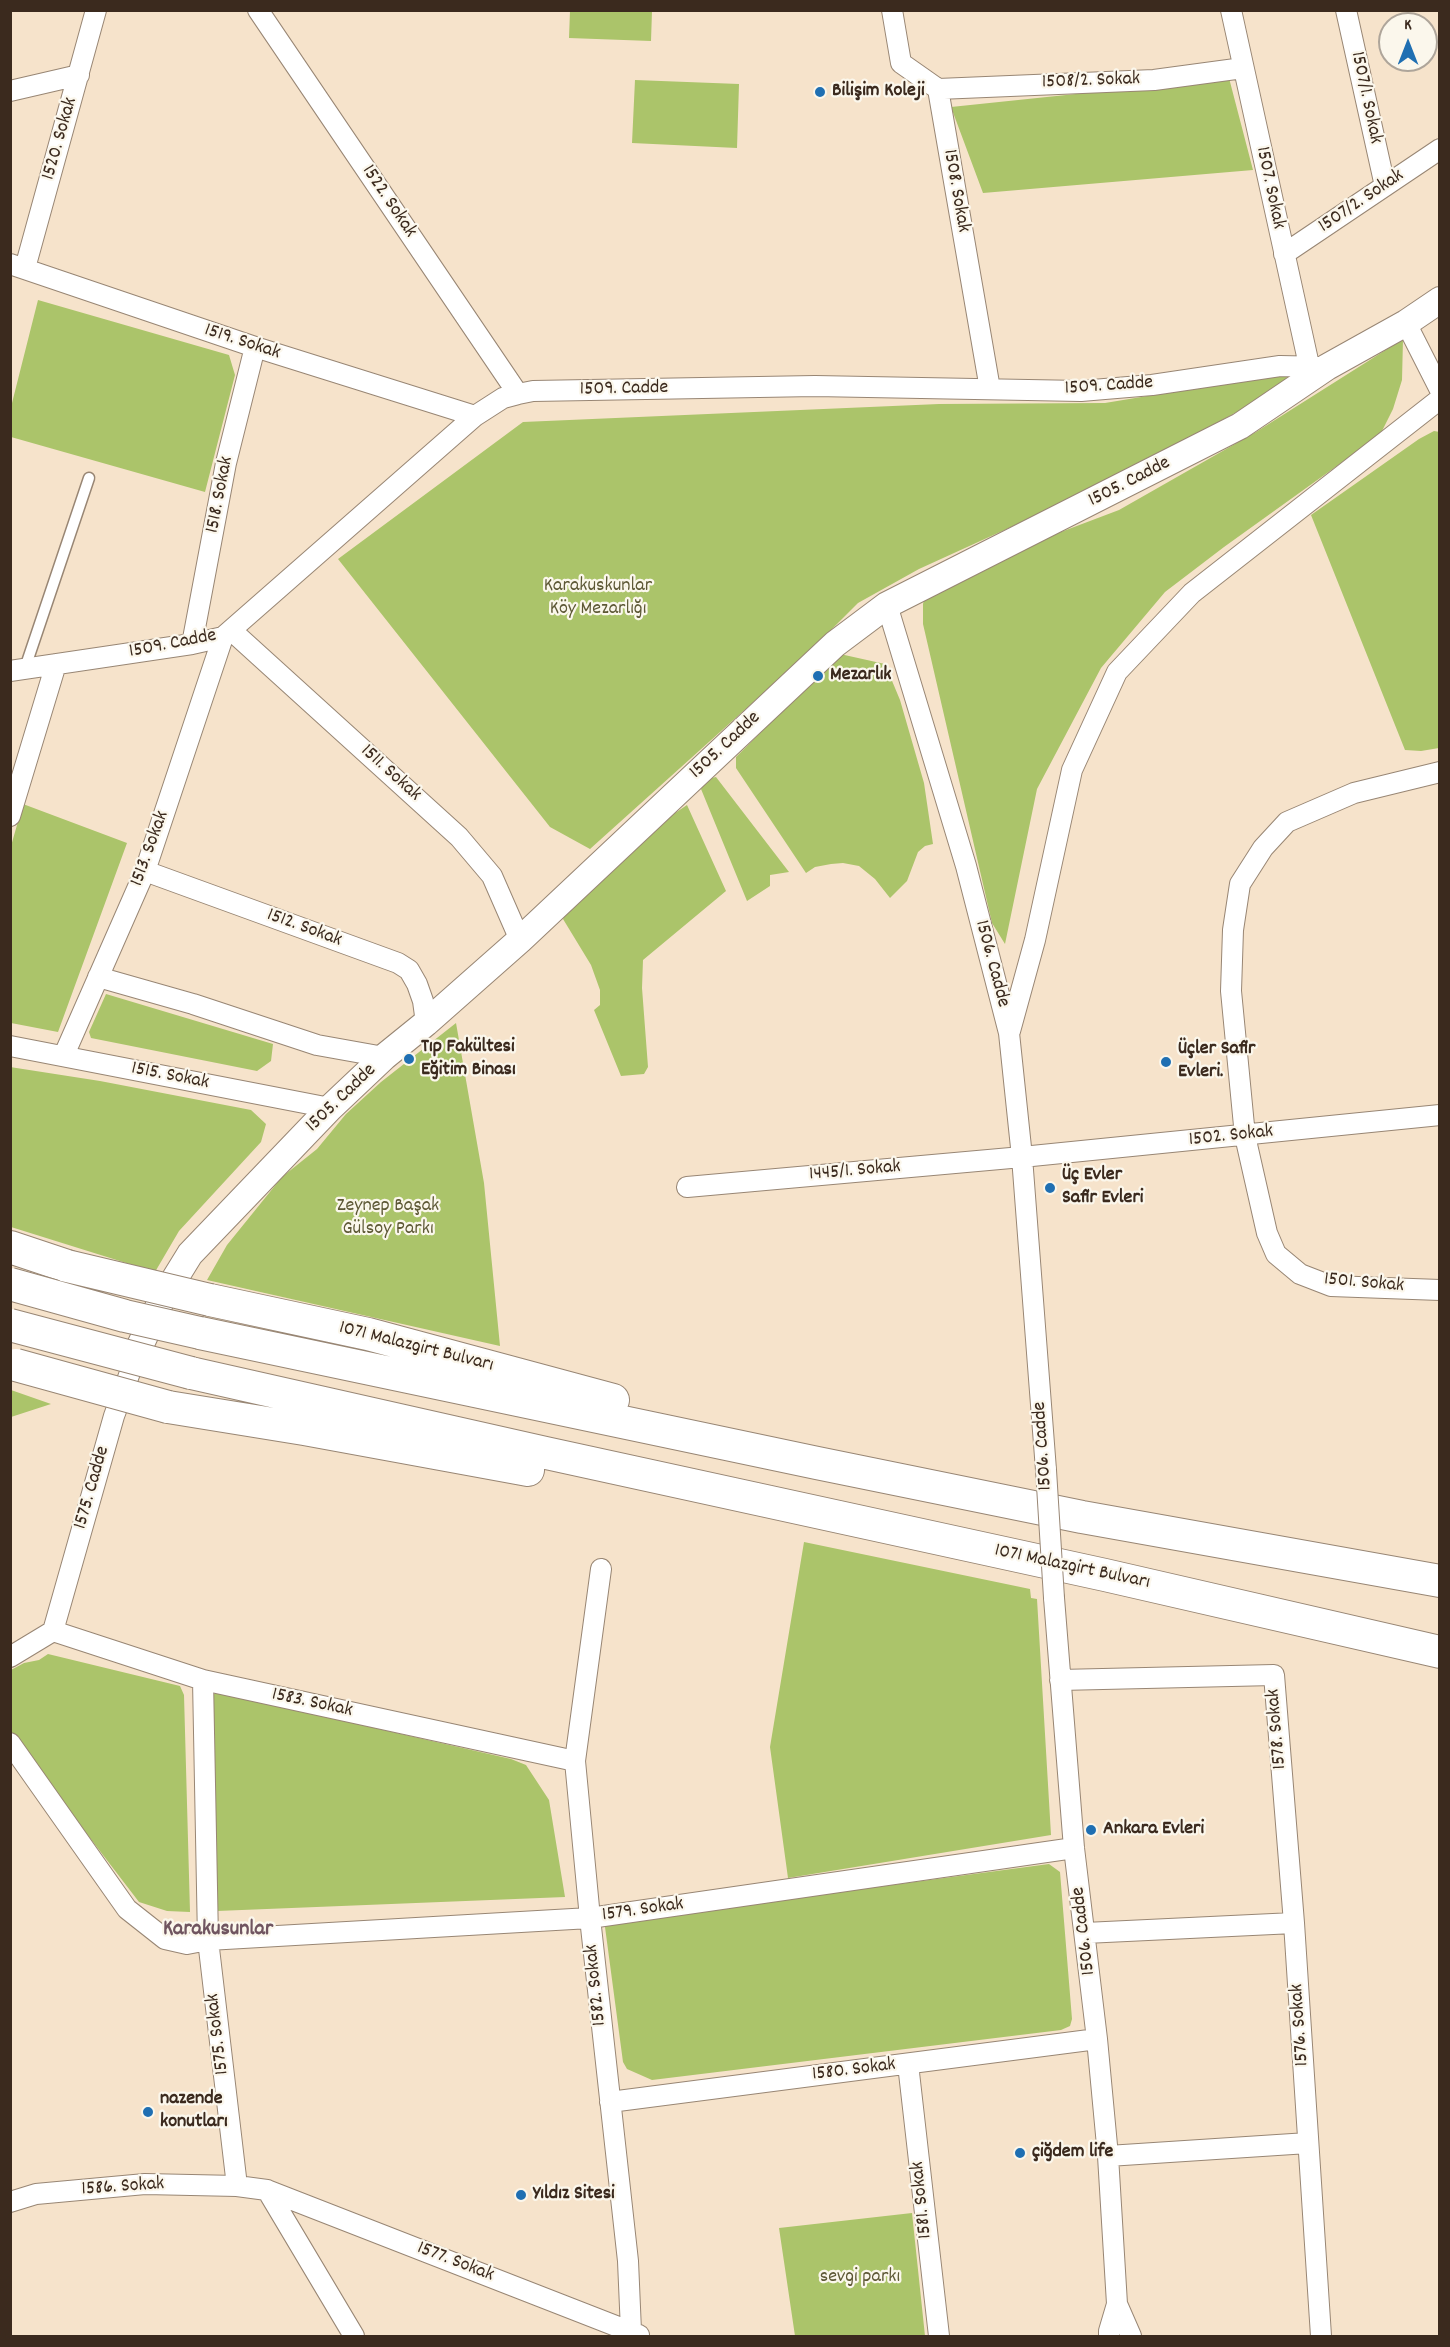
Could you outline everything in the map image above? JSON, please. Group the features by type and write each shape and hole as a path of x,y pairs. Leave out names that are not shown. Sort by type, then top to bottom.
{"main road":[{"name":"1071 Malazgirt Bulvarı","path":"10,1247 67,1266 368,1334 724,1428 817,1463"},
{"name":"1071 Malazgirt Bulvarı","path":"10,1284 125,1316 817,1463 1093,1519 1440,1581"},
{"name":"1071 Malazgirt Bulvarı","path":"10,1324 191,1373 704,1488 1117,1577 1440,1652"},
{"name":"1071 Malazgirt Bulvarı","path":"13,1364 168,1407 304,1429 569,1478 704,1488"}],"street":[{"name":"1520. Sokak","path":"18,266 79,75 96,10"},
{"name":"1522. Sokak","path":"258,10 518,394"},
{"path":"892,10 901,63 938,89"},
{"name":"1507. Sokak","path":"1231,10 1284,254 1318,366"},
{"name":"1507/1. Sokak","path":"1346,10 1385,186"},
{"name":"1508/2. Sokak","path":"938,89 1154,80 1243,68"},
{"path":"10,91 79,75"},
{"name":"1508. Sokak","path":"938,89 990,389"},
{"name":"1507/2. Sokak","path":"1284,254 1440,149"},
{"name":"1519. Sokak","path":"18,266 255,347 475,416"},
{"name":"1505. Cadde","path":"139,1348 161,1301 190,1254 330,1108 520,940 835,644 887,605 1240,426 1318,366 1406,323 1440,300"},
{"path":"1406,323 1440,390"},
{"name":"1518. Sokak","path":"192,644 226,463 255,347"},
{"name":"1509. Cadde","path":"18,670 192,644 227,634 475,416 503,399 518,394 533,391 814,386 1081,391 1152,385 1253,369 1318,366"},
{"path":"1009,1033 1035,940 1072,770 1117,672 1192,593 1440,399"},
{"name":"1506. Cadde","path":"887,605 966,867 1009,1033 1022,1157 1074,1848 1097,2039 1118,2304 1131,2337"},
{"name":"1513. Sokak","path":"64,1056 145,871 227,634"},
{"name":"1511. Sokak","path":"227,634 459,837 492,876 520,940"},
{"path":"10,816 56,664"},
{"name":"1501. Sokak","path":"1440,772 1354,793 1287,822 1263,848 1240,884 1233,930 1232,991 1245,1136 1267,1233 1276,1254 1299,1274 1331,1286 1440,1290"},
{"name":"1512. Sokak","path":"145,871 398,963 409,970 417,984 423,1001 426,1023"},
{"path":"98,977 193,1004 317,1045 384,1058"},
{"name":"1515. Sokak","path":"10,1046 330,1108"},
{"name":"1502. Sokak","path":"1022,1157 1440,1115"},
{"name":"1445/1. Sokak","path":"687,1187 1022,1157"},
{"name":"1575. Cadde","path":"53,1631 114,1416 139,1348"},
{"name":"1582. Sokak","path":"601,1569 575,1761 590,1918 637,2334"},
{"path":"10,1657 53,1631"},
{"name":"1583. Sokak","path":"53,1631 203,1680 575,1761"},
{"name":"1578. Sokak","path":"1060,1680 1274,1675 1294,1923"},
{"name":"1575. Sokak","path":"203,1680 208,1940 237,2186"},
{"path":"10,1743 127,1909 165,1939 187,1944 208,1940"},
{"name":"1579. Sokak","path":"208,1940 590,1918 1074,1848"},
{"path":"1085,1933 1294,1923"},
{"name":"1576. Sokak","path":"1294,1923 1321,2337"},
{"name":"1580. Sokak","path":"610,2102 1097,2039"},
{"name":"1581. Sokak","path":"908,2064 939,2337"},
{"path":"1108,2156 1308,2143"},
{"name":"1586. Sokak","path":"10,2202 36,2194 144,2184 237,2186"},
{"path":"237,2186 267,2190 354,2337"},
{"name":"1577. Sokak","path":"267,2190 637,2334"},
{"name":"1506. Cadde","path":"1109,2337 1118,2304"}],"lane":[{"path":"18,670 89,478"}],"green space":[{"path":"570,11 652,11 651,41 569,38"},
{"path":"1229,78 1253,170 983,193 951,107"},
{"path":"635,80 739,84 737,148 632,143"},
{"path":"38,300 229,355 235,375 205,492 11,437 11,407"},
{"path":"1403,339 1402,380 1393,409 1380,435 1165,592 1101,668 1037,789 1005,944 992,923 923,624 925,596 1045,538 1119,510 1256,432"},
{"name":"Karakuskunlar Köy Mezarlığı","path":"1268,376 1288,376 1277,390 1103,485 919,569 858,603 809,652 590,849 550,827 338,559 523,422 939,404 1105,403"},
{"path":"1434,431 1440,432 1439,748 1421,751 1405,750 1311,515 1419,439"},
{"path":"840,654 885,664 900,700 924,783 933,844 925,846 918,852 907,881 890,898 875,879 859,866 843,863 831,864 815,867 806,873 736,768 736,757"},
{"path":"716,777 789,872 770,875 770,886 747,901 701,789 707,779"},
{"path":"23,804 127,843 58,1032 11,1023 11,846"},
{"path":"687,805 726,891 643,960 642,988 648,1067 644,1074 621,1076 594,1010 600,1005 600,990 591,965 563,919 569,907 644,834"},
{"path":"106,994 273,1044 271,1061 257,1071 91,1038 89,1032"},
{"name":"Zeynep Başak Gülsoy Parkı","path":"456,1023 484,1183 500,1346 207,1280 227,1245 282,1177 317,1149 346,1114 381,1082"},
{"path":"10,1067 100,1081 251,1110 266,1124 261,1142 179,1231 155,1272 11,1227"},
{"path":"11,1390 51,1404 11,1417"},
{"path":"804,1542 1030,1589 1031,1598 1037,1599 1051,1835 788,1878 770,1747"},
{"path":"48,1654 180,1686 184,1695 190,1912 167,1911 139,1902 11,1735 11,1670 24,1663 39,1660"},
{"path":"221,1693 511,1759 526,1765 549,1800 565,1897 217,1911 209,1700 212,1694"},
{"path":"1049,1864 1060,1872 1072,2019 1070,2026 1061,2030 652,2080 627,2069 623,2062 605,1927 607,1923"},
{"name":"sevgi parkı","path":"912,2213 925,2336 795,2336 779,2228"}],"place":[{"name":"Bilişim Koleji","path":"820,92"},
{"name":"Mezarlık","path":"818,676"},
{"name":"Tıp Fakültesi Eğitim Binası","path":"409,1059"},
{"name":"Üçler Safir Evleri.","path":"1166,1062"},
{"name":"Üç Evler Safir Evleri","path":"1050,1188"},
{"name":"Ankara Evleri","path":"1091,1830"},
{"name":"nazende konutları","path":"148,2112"},
{"name":"çiğdem life","path":"1020,2153"},
{"name":"Yıldız Sitesi","path":"521,2195"}],"district":[{"name":"Karakusunlar","path":"218,1931"}]}
